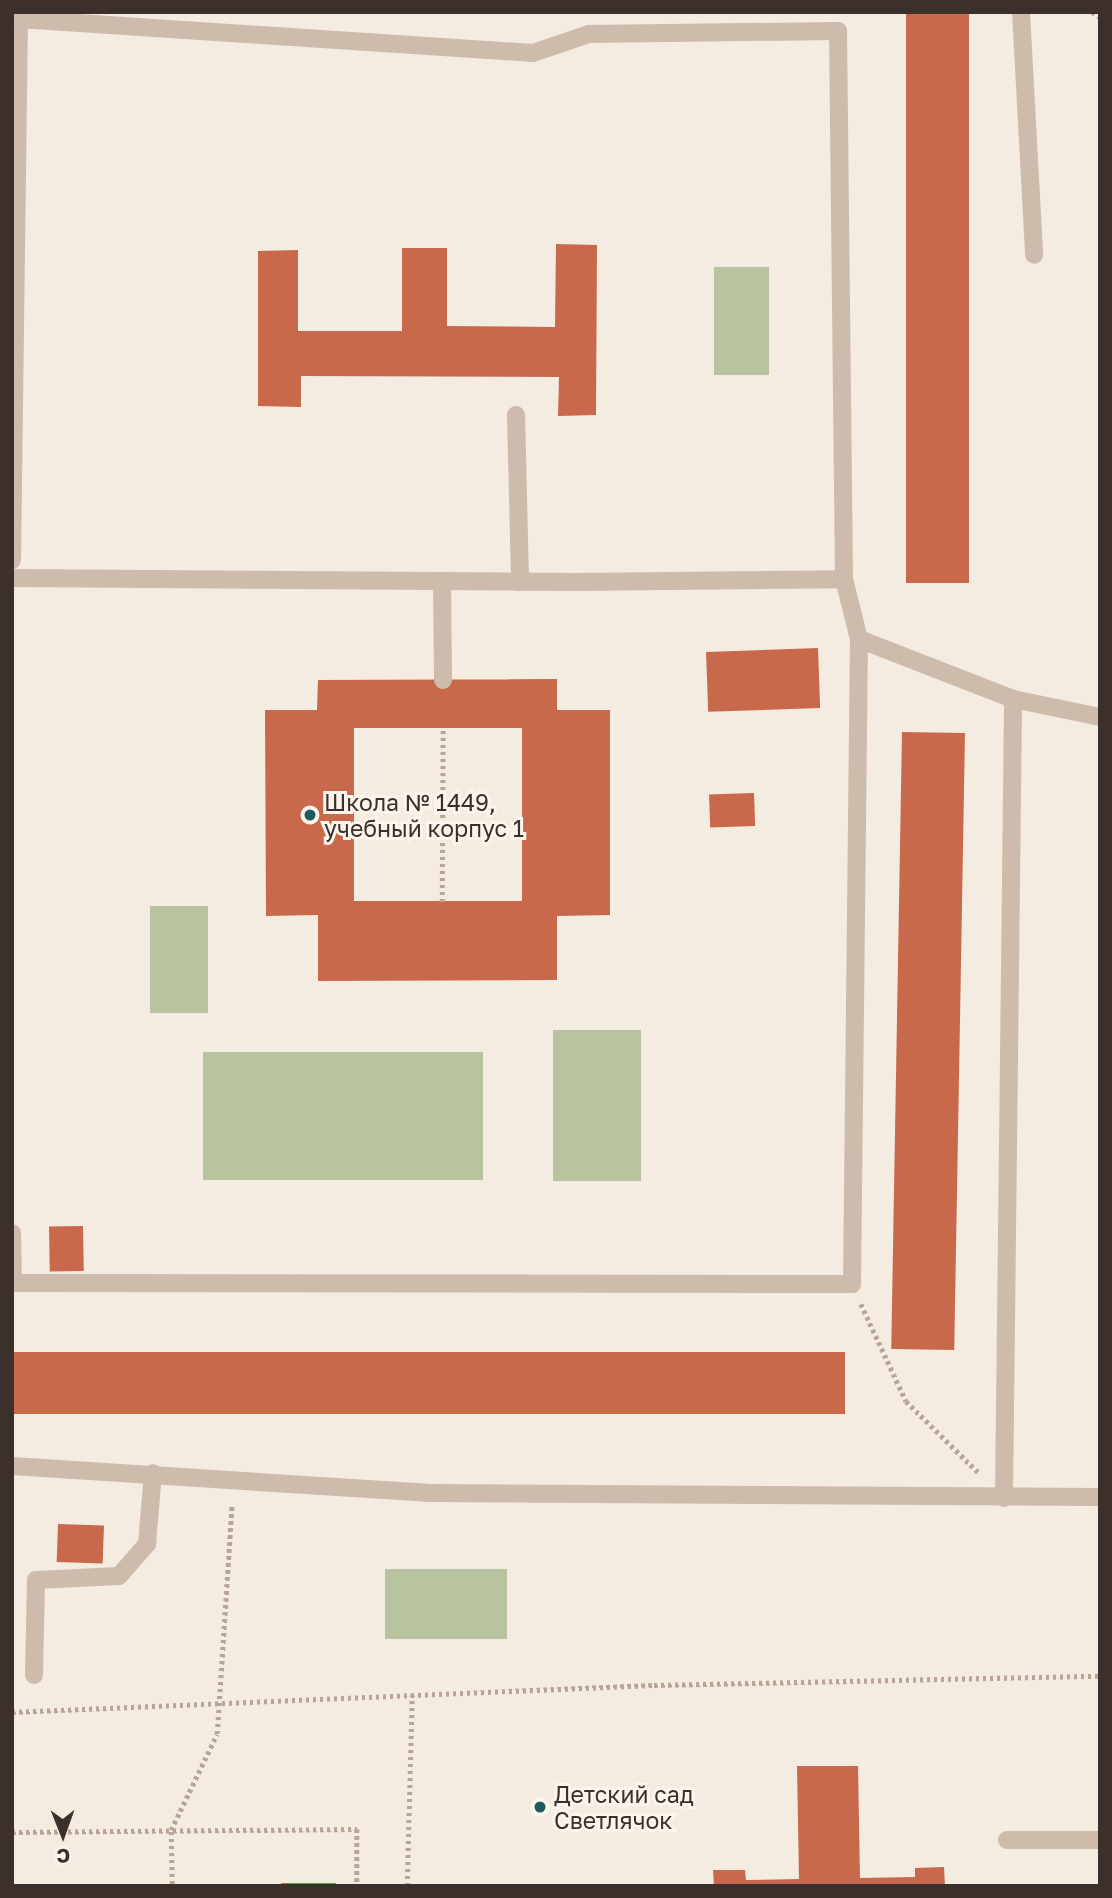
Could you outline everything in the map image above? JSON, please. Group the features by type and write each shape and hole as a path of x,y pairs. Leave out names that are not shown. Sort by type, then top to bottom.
{"lane":[{"path":"1021,12 1034,255"},
{"path":"12,560 17,16 533,53 589,33 838,31 844,579 859,639 852,1284 13,1283 12,1233"},
{"path":"516,415 520,582"},
{"path":"12,578 520,582 844,579"},
{"path":"442,581 443,680"},
{"path":"859,639 1013,699 1100,717"},
{"path":"1004,1498 1013,699"},
{"path":"12,1466 153,1473 427,1493 1100,1497"},
{"path":"34,1675 36,1580 119,1576 147,1544 153,1473"},
{"path":"1007,1840 1100,1840"}],"path":[{"path":"1092,12 1100,17"},
{"path":"442,902 443,728"},
{"path":"852,1284 906,1401 1004,1498"},
{"path":"172,1884 171,1830 217,1734 234,1479"},
{"path":"12,1712 654,1685 1100,1676"},
{"path":"407,1886 412,1695"},
{"path":"12,1832 357,1829 357,1886"}],"green space":[{"path":"714,267 769,267 769,375 714,375"},
{"path":"150,906 208,906 208,1013 150,1013"},
{"path":"553,1030 641,1030 641,1181 553,1181"},
{"path":"203,1052 483,1052 483,1180 203,1180"},
{"path":"385,1569 507,1569 507,1639 385,1639"}],"building":[{"path":"906,12 969,12 969,583 906,583"},
{"path":"556,244 597,245 596,415 558,416 559,377 301,376 301,407 258,406 258,251 298,250 298,331 402,331 402,248 447,248 447,326 555,327"},
{"path":"818,648 820,708 708,712 706,652"},
{"name":"Школа № 1449, учебный корпус 1","path":"557,679 557,710 610,710 610,915 557,916 557,980 318,981 318,915 266,916 265,710 317,710 318,680","holes":["354,728 522,728 522,901 354,901"]},
{"path":"902,732 965,733 954,1350 891,1349"},
{"path":"754,793 755,826 710,828 709,795"},
{"path":"83,1226 84,1271 50,1272 49,1227"},
{"path":"13,1352 845,1352 845,1414 13,1414"},
{"path":"58,1524 104,1526 103,1564 57,1562"},
{"path":"797,1766 858,1766 860,1878 915,1877 915,1868 944,1867 945,1886 714,1886 713,1870 745,1870 746,1880 799,1879"},
{"path":"281,1883 336,1883 336,1886 281,1886"}],"place":[{"name":"Школа № 1449, учебный корпус 1","path":"310,815"},
{"name":"Детский сад Светлячок","path":"540,1807"}]}
